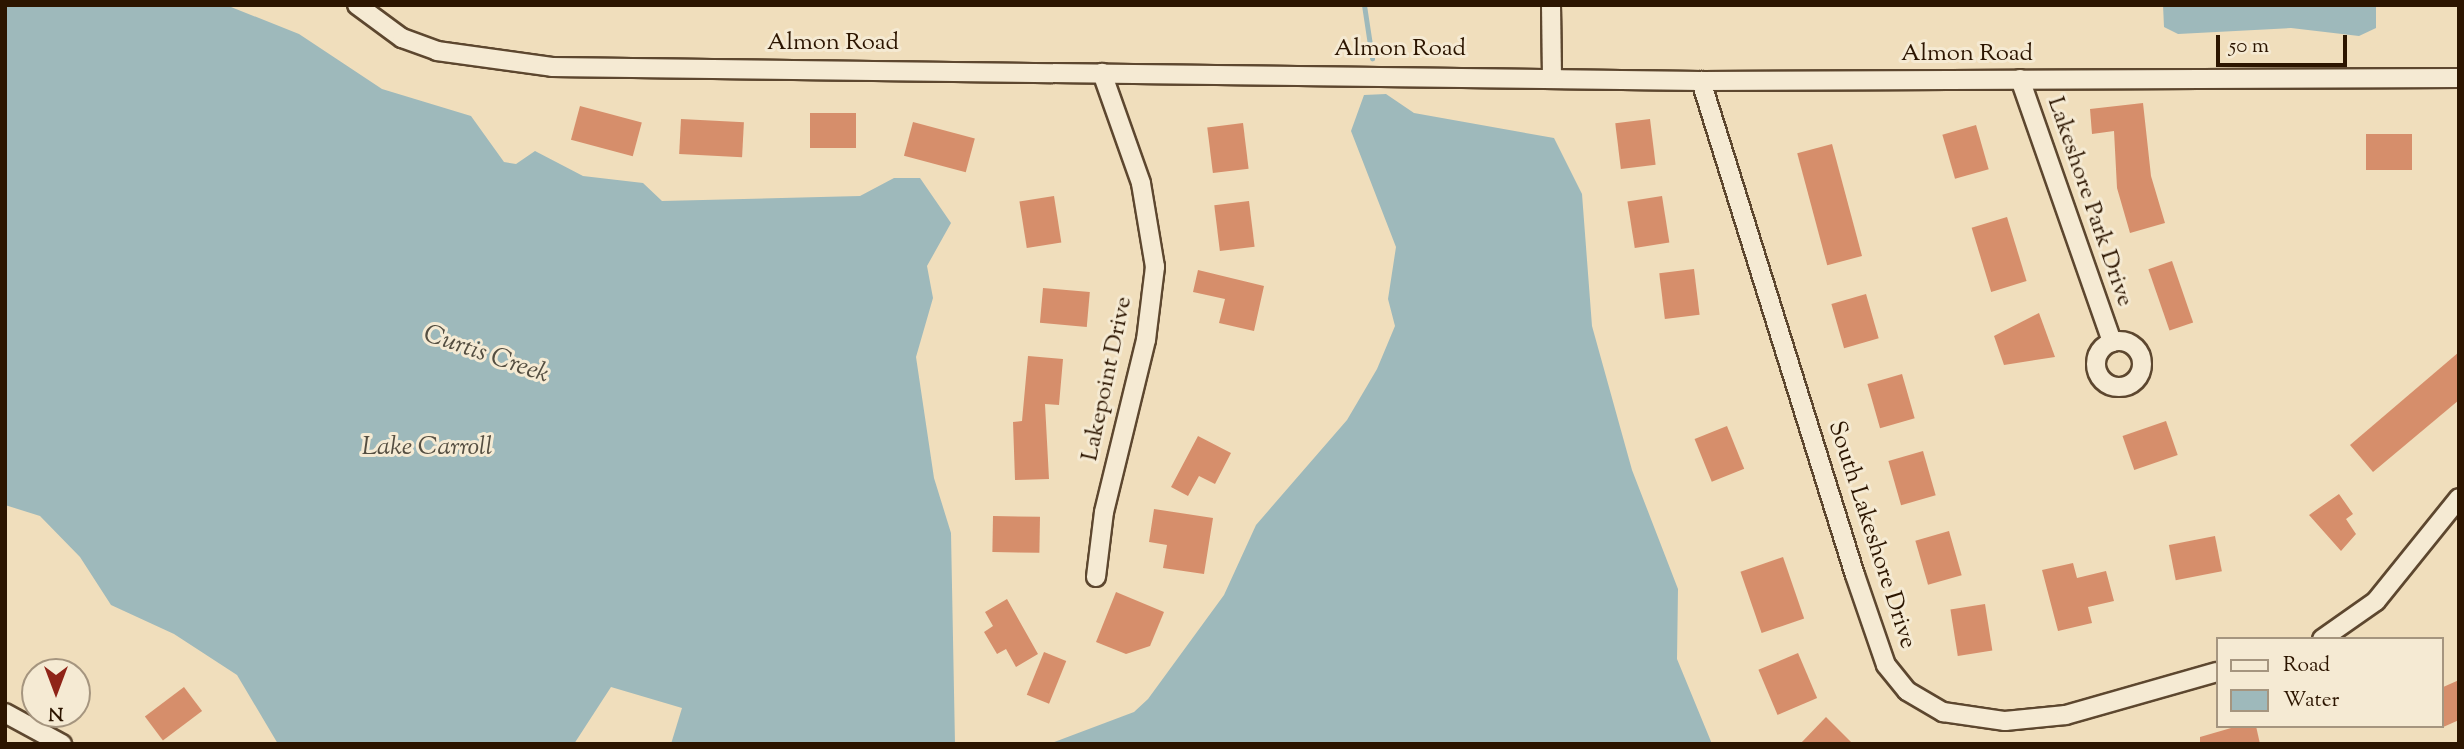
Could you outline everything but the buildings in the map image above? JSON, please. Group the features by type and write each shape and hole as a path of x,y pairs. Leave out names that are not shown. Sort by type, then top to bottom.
{"street":[{"name":"Almon Road","path":"357,5 402,38 491,63 1102,73 1552,74 1701,80 2459,78"},
{"path":"1551,5 1552,74"},
{"name":"Lakepoint Drive","path":"1096,577 1104,512 1146,340 1155,267 1141,183 1102,73"},
{"name":"Lakeshore Park Drive","path":"2020,79 2112,342"},
{"name":"South Lakeshore Drive","path":"1701,80 1859,588 1886,665 1908,691 1943,712 2005,721 2066,715 2216,672"},
{"path":"2325,637 2376,601 2459,498"},
{"path":"5,713 62,744"}],"water":[{"name":"Lake Carroll","path":"5,5 226,5 299,34 382,89 471,116 504,162 516,164 535,151 583,176 643,183 662,201 860,196 894,178 920,178 951,223 927,266 933,298 916,357 934,478 951,533 955,744 671,744 682,708 611,687 574,744 278,744 237,675 174,634 111,605 80,557 40,516 5,505"},
{"path":"2163,5 2376,5 2376,28 2359,36 2291,28 2178,34 2164,27"},
{"path":"1386,94 1414,113 1554,138 1582,194 1592,326 1632,470 1678,589 1677,659 1712,744 1049,744 1134,712 1148,699 1224,595 1256,525 1347,420 1377,369 1395,326 1388,299 1396,247 1351,131 1364,95"}],"waterway":[{"path":"1364,5 1372,58"}],"water label":[{"name":"Curtis Creek","path":"486,355"}]}
